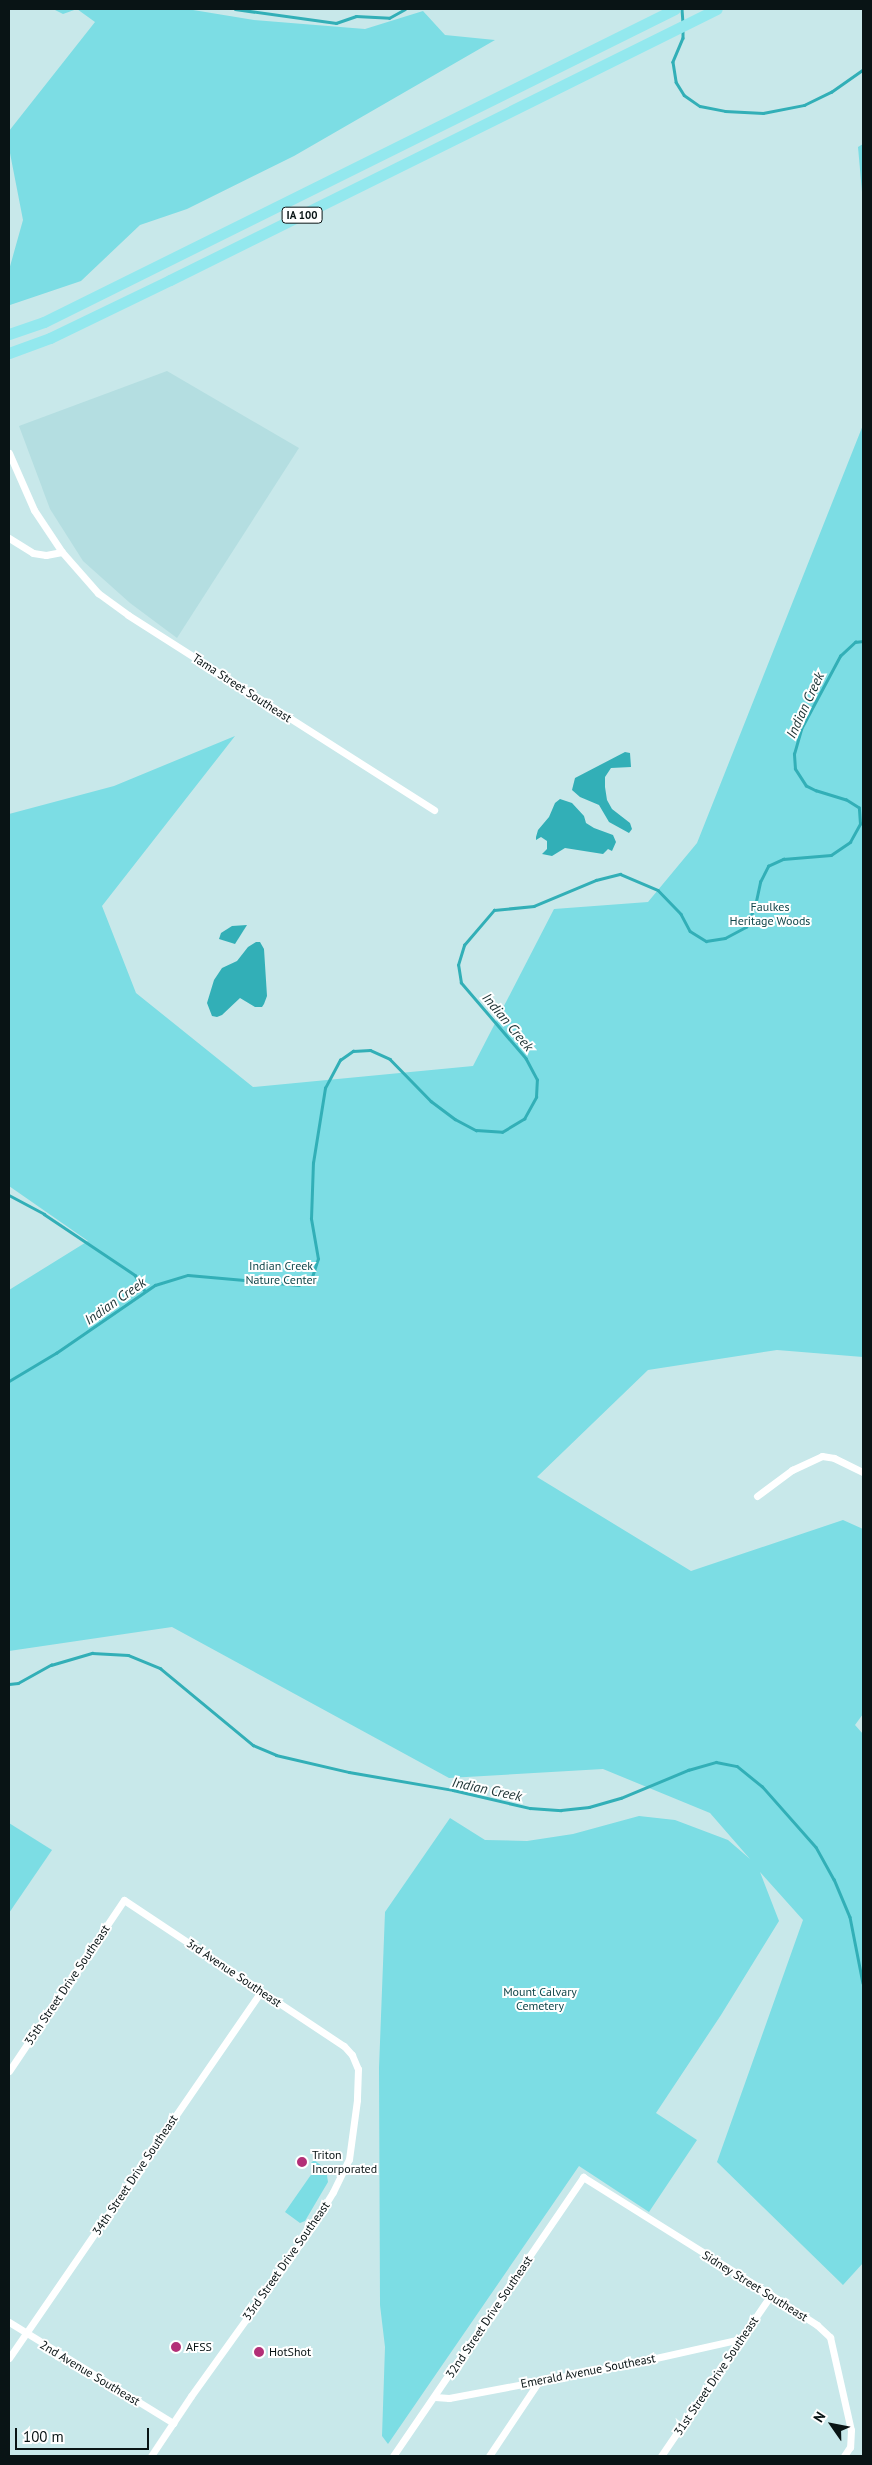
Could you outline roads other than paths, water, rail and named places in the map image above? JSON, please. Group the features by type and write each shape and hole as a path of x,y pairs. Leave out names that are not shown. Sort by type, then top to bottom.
{"highway":[{"name":"IA 100","path":"9,334 44,322 675,9"},
{"name":"IA 100","path":"9,353 50,338 162,284 717,9"}],"street":[{"name":"Tama Street Southeast","path":"9,453 34,510 62,552 98,593 128,615 434,810"},
{"path":"9,538 33,553 46,555 62,552"},
{"path":"758,1496 792,1470 822,1456 834,1458 863,1472"},
{"name":"3rd Avenue Southeast","path":"124,1900 344,2046"},
{"name":"35th Street Drive Southeast","path":"9,2071 124,1900"},
{"name":"34th Street Drive Southeast","path":"9,2358 261,1991"},
{"name":"33rd Street Drive Southeast","path":"154,2455 173,2423 307,2234 333,2192 349,2160 357,2100 358,2069 352,2055 344,2046"},
{"name":"Sidney Street Southeast","path":"583,2177 771,2295 817,2325 830,2337 851,2430 850,2447 844,2456"},
{"name":"32nd Street Drive Southeast","path":"394,2456 583,2177"},
{"name":"31st Street Drive Southeast","path":"661,2456 771,2295"},
{"name":"2nd Avenue Southeast","path":"9,2322 173,2423"},
{"name":"Emerald Avenue Southeast","path":"435,2397 450,2398 629,2364 741,2338"},
{"path":"489,2456 539,2380"}],"waterway":[{"name":"Indian Creek","path":"235,9 336,23 356,16 389,18 405,9"},
{"name":"Indian Creek","path":"682,9 683,22"},
{"name":"Indian Creek","path":"683,30 683,38 673,62 676,82 684,95 700,106 725,111 763,113 804,105 831,92 863,70"},
{"name":"Indian Creek","path":"9,1381 56,1353 155,1285 188,1275 299,1285 312,1277 318,1259 311,1219 313,1163 325,1088 340,1060 353,1051 370,1050 390,1059 431,1101 455,1119 476,1130 502,1132 524,1119 536,1097 537,1080 526,1059 461,983 458,965 464,945 494,910 534,906 596,880 620,874 658,890 681,914 690,931 706,941 725,938 746,927 755,906 760,882 768,866 783,859 831,855 850,842 860,824 859,808 846,800 806,786 795,769 794,754 801,729 840,656 855,642 863,641"},
{"path":"9,1195 44,1214 135,1275 145,1291"},
{"name":"Indian Creek","path":"9,1684 18,1683 51,1665 92,1653 128,1655 160,1668 253,1745 276,1755 349,1772 453,1790 530,1808 561,1810 589,1807 621,1798 688,1770 716,1762 737,1766 762,1786 816,1847 834,1879 850,1917 863,1983"}],"place":[{"name":"Triton Incorporated","path":"302,2162"},
{"name":"AFSS","path":"176,2347"},
{"name":"HotShot","path":"259,2352"}],"park label":[{"name":"Faulkes Heritage Woods","path":"770,914"},
{"name":"Indian Creek Nature Center","path":"281,1273"},
{"name":"Mount Calvary Cemetery","path":"540,1999"}]}
